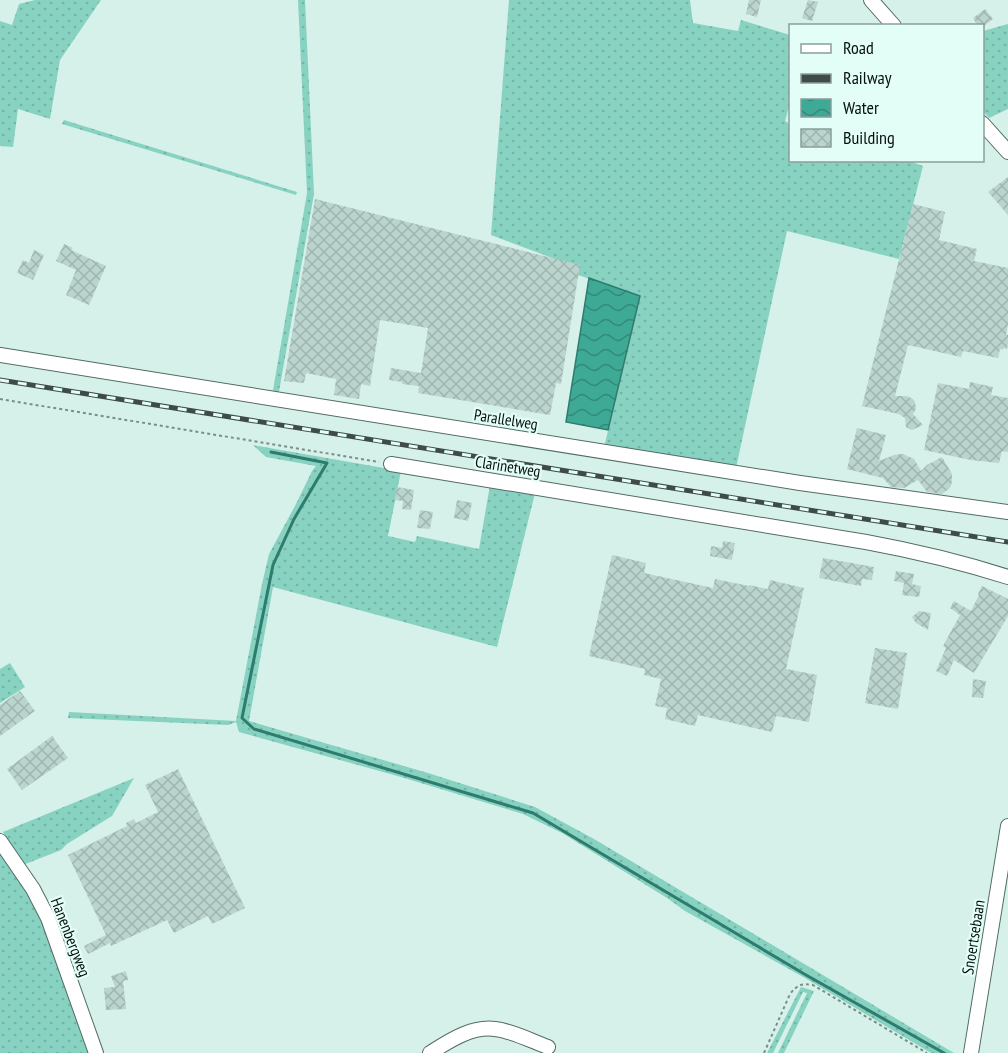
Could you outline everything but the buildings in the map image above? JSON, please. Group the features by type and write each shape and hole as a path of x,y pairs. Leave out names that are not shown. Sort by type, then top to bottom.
{"street":[{"path":"871,0 892,24"},
{"path":"984,125 1008,152"},
{"name":"Parallelweg","path":"0,355 800,483 1008,512"},
{"name":"Clarinetweg","path":"391,464 866,542 922,553 1008,577"},
{"name":"Snoertsebaan","path":"971,1053 1008,826"},
{"name":"Hanenbergweg","path":"0,841 33,889 48,918 96,1053"},
{"path":"430,1053 468,1032 483,1029 506,1032 548,1047"}],"path":[{"path":"0,399 391,464"},
{"path":"764,1053 790,993 796,986 804,983 813,985 927,1053"}],"shaded area":[{"path":"35,0 101,0 60,60 50,119 18,109 13,147 0,146 0,21 12,25 19,4"},
{"path":"298,0 305,0 314,194 278,397 272,396 307,193"},
{"path":"509,0 690,0 693,23 738,31 741,20 789,35 789,107 785,121 789,123 789,162 912,162 923,166 899,259 787,231 736,468 604,448 639,296 578,275 579,268 491,235"},
{"path":"1008,24 1008,109 989,118 984,112 984,31"},
{"path":"64,120 297,192 296,195 62,124"},
{"path":"253,445 401,471 388,536 415,542 417,536 479,549 490,485 535,493 497,647 273,587 249,721 535,807 594,839 954,1053 931,1053 805,978 685,911 562,833 523,814 239,732 236,722 228,725 68,718 69,712 236,721 269,554 316,466 266,457"},
{"path":"10,663 25,687 0,703 0,669"},
{"path":"134,778 112,816 61,850 23,865 3,832"},
{"path":"0,851 24,886 48,932 91,1053 0,1053"},
{"path":"801,987 814,991 784,1053 778,1053 807,993 803,992 773,1053 767,1053"}],"water":[{"path":"589,278 640,296 608,430 566,422"}],"waterway":[{"path":"271,452 327,463 294,519 273,565 242,718 254,729 533,813 806,975 944,1053"}],"railway":[{"path":"0,380 1008,542"}]}
